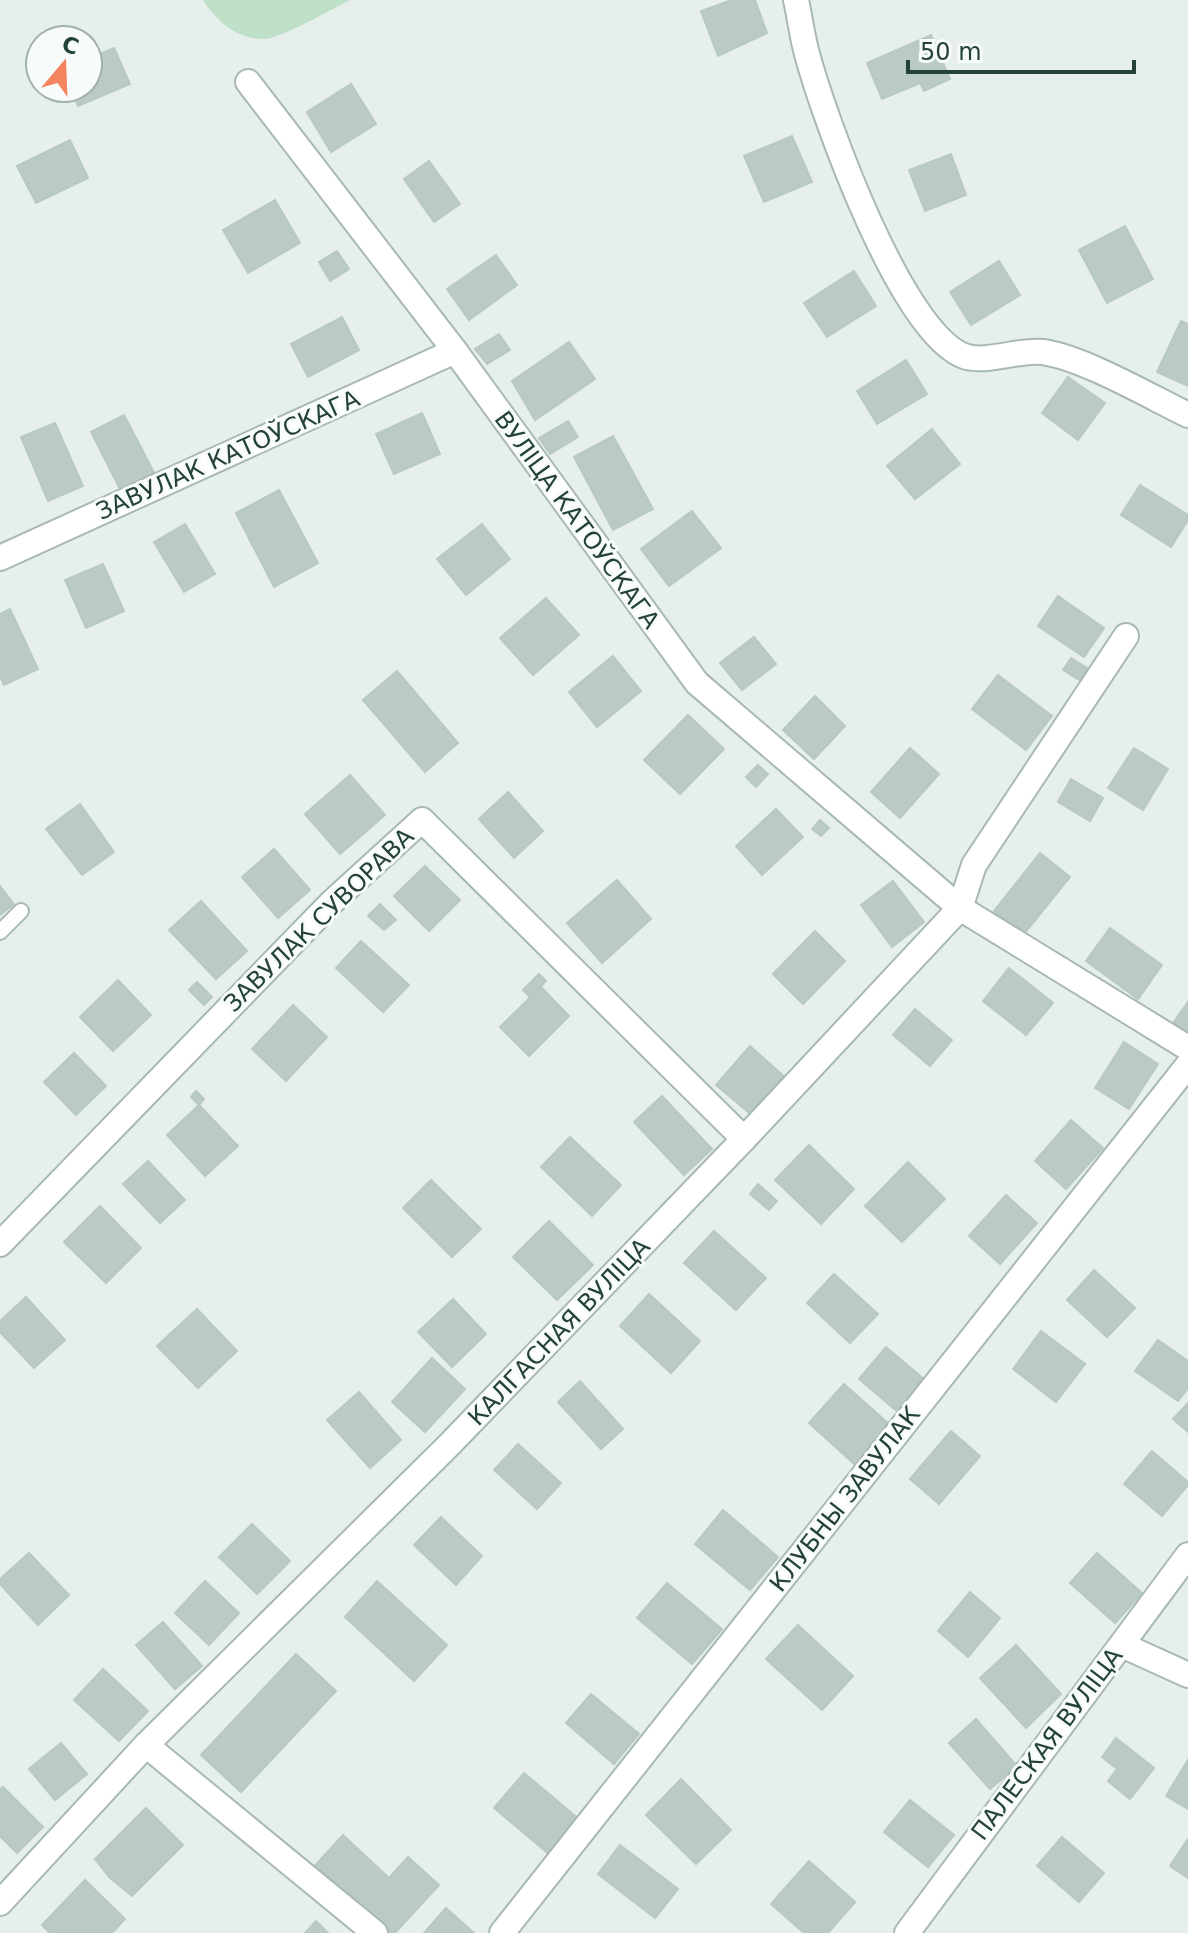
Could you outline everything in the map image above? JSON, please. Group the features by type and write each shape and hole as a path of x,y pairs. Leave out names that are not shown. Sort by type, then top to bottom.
{"street":[{"path":"796,0 807,53 847,171 917,314 937,339 968,358 1041,352 1073,360 1188,415"},
{"name":"ВУЛІЦА КАТОЎСКАГА","path":"248,82 455,351 697,683 960,908 1188,1048"},
{"name":"ЗАВУЛАК КАТОЎСКАГА","path":"0,558 455,351"},
{"path":"960,908 974,865 1126,636"},
{"name":"ЗАВУЛАК СУВОРАВА","path":"0,1244 332,902 422,820 744,1139"},
{"name":"КАЛГАСНАЯ ВУЛІЦА","path":"0,1903 146,1745 449,1445 744,1139 960,908"},
{"name":"КЛУБНЫ ЗАВУЛАК","path":"502,1933 1188,1065"},
{"name":"ПАЛЕСКАЯ ВУЛІЦА","path":"907,1933 1188,1555"},
{"path":"1122,1645 1188,1675"},
{"path":"146,1745 375,1933"}],"lane":[{"path":"0,932 21,911"}],"green space":[{"path":"203,0 350,0 293,29 264,39 245,36 229,28"}],"building":[{"path":"732,0 755,0 767,33 718,56 701,11"},
{"path":"931,35 950,79 924,91 920,83 882,99 867,63"},
{"path":"114,48 130,84 104,95 104,52"},
{"path":"351,84 376,124 331,152 307,112"},
{"path":"792,136 812,182 764,202 744,156"},
{"path":"70,140 88,178 36,203 17,166"},
{"path":"951,154 966,195 925,211 909,170"},
{"path":"429,161 460,204 434,222 404,179"},
{"path":"275,200 300,243 248,273 223,230"},
{"path":"1125,226 1153,279 1107,303 1079,250"},
{"path":"337,251 349,269 330,281 319,262"},
{"path":"496,255 517,285 469,320 447,289"},
{"path":"999,261 1020,295 971,325 950,292"},
{"path":"854,271 876,306 827,337 804,303"},
{"path":"342,317 359,350 308,377 291,344"},
{"path":"1181,321 1188,324 1188,386 1157,372"},
{"path":"499,334 510,350 487,364 475,349"},
{"path":"569,342 595,379 535,420 512,381"},
{"path":"906,360 927,394 877,424 857,391"},
{"path":"1068,377 1105,403 1078,440 1042,413"},
{"path":"422,413 440,454 394,474 376,434"},
{"path":"124,415 158,480 124,497 91,432"},
{"path":"568,421 578,437 550,454 539,438"},
{"path":"55,423 83,486 48,501 21,437"},
{"path":"932,429 960,464 915,499 887,466"},
{"path":"613,436 653,509 613,530 574,457"},
{"path":"1140,485 1188,515 1171,547 1121,515"},
{"path":"279,490 318,563 274,587 236,513"},
{"path":"692,511 721,548 669,586 641,549"},
{"path":"185,524 215,574 184,592 154,542"},
{"path":"482,524 510,559 466,595 437,559"},
{"path":"103,564 124,611 86,628 65,580"},
{"path":"1058,596 1104,628 1084,657 1038,626"},
{"path":"546,598 579,635 533,675 500,638"},
{"path":"10,609 38,669 4,685 0,676 0,614"},
{"path":"754,637 776,664 742,690 720,663"},
{"path":"613,656 641,691 597,727 569,692"},
{"path":"1071,658 1092,671 1084,683 1063,670"},
{"path":"397,671 458,743 425,772 363,700"},
{"path":"998,675 1052,716 1026,750 972,709"},
{"path":"815,696 845,726 814,759 783,730"},
{"path":"688,715 724,749 680,794 644,760"},
{"path":"910,748 939,774 900,818 871,792"},
{"path":"1134,748 1168,769 1143,810 1108,788"},
{"path":"758,765 768,774 756,787 746,777"},
{"path":"350,775 385,815 340,854 305,814"},
{"path":"1071,779 1103,798 1090,821 1058,802"},
{"path":"508,792 543,831 514,858 479,819"},
{"path":"80,804 114,852 82,875 46,829"},
{"path":"776,809 803,837 762,875 736,846"},
{"path":"820,820 829,828 821,836 812,829"},
{"path":"274,849 310,890 278,918 242,877"},
{"path":"1040,853 1070,877 1024,934 994,911"},
{"path":"425,866 460,900 429,931 394,896"},
{"path":"617,880 651,919 602,963 567,923"},
{"path":"893,881 924,922 892,947 861,905"},
{"path":"0,886 14,904 0,915"},
{"path":"201,901 247,951 216,979 169,930"},
{"path":"380,904 396,920 384,930 368,916"},
{"path":"1110,928 1162,965 1138,999 1086,961"},
{"path":"815,931 845,961 803,1004 773,974"},
{"path":"361,941 409,985 383,1012 336,968"},
{"path":"1009,968 1053,1003 1026,1035 983,1001"},
{"path":"539,974 546,981 530,997 523,990"},
{"path":"118,980 151,1015 113,1051 80,1017"},
{"path":"197,982 212,997 204,1005 189,990"},
{"path":"541,987 569,1016 529,1056 500,1027"},
{"path":"1188,1002 1188,1034 1173,1023"},
{"path":"293,1005 327,1037 286,1081 252,1049"},
{"path":"915,1009 952,1040 930,1066 893,1035"},
{"path":"1124,1042 1158,1064 1129,1109 1095,1088"},
{"path":"750,1046 787,1079 754,1117 716,1085"},
{"path":"74,1053 106,1086 76,1115 44,1082"},
{"path":"196,1091 204,1099 199,1105 191,1097"},
{"path":"662,1096 712,1149 684,1175 634,1122"},
{"path":"199,1105 238,1146 205,1176 167,1135"},
{"path":"1071,1120 1103,1148 1066,1189 1035,1161"},
{"path":"570,1137 621,1185 592,1216 541,1167"},
{"path":"809,1145 854,1189 821,1224 775,1180"},
{"path":"148,1161 185,1200 160,1223 123,1184"},
{"path":"908,1162 945,1199 902,1242 865,1206"},
{"path":"431,1180 481,1229 452,1257 403,1208"},
{"path":"758,1184 777,1201 769,1210 750,1194"},
{"path":"1006,1195 1037,1223 1000,1264 969,1236"},
{"path":"100,1206 141,1248 106,1283 64,1242"},
{"path":"549,1221 593,1265 557,1300 513,1257"},
{"path":"714,1231 766,1278 736,1310 684,1263"},
{"path":"1094,1270 1135,1308 1107,1337 1067,1300"},
{"path":"834,1274 878,1314 850,1343 807,1303"},
{"path":"649,1294 700,1341 671,1373 620,1326"},
{"path":"26,1297 65,1340 34,1368 0,1332 0,1321"},
{"path":"453,1299 486,1334 452,1367 418,1332"},
{"path":"197,1309 237,1351 198,1388 157,1346"},
{"path":"1041,1331 1085,1364 1056,1402 1013,1369"},
{"path":"1158,1340 1188,1361 1188,1388 1178,1401 1135,1371"},
{"path":"886,1347 931,1385 904,1417 859,1379"},
{"path":"432,1358 465,1389 425,1432 392,1402"},
{"path":"580,1381 623,1429 601,1449 558,1402"},
{"path":"844,1384 898,1432 862,1471 809,1423"},
{"path":"359,1392 401,1440 370,1468 327,1420"},
{"path":"1188,1403 1188,1432 1173,1419"},
{"path":"951,1431 980,1456 939,1504 910,1479"},
{"path":"518,1444 561,1483 537,1509 494,1470"},
{"path":"1152,1451 1188,1482 1162,1516 1124,1484"},
{"path":"723,1510 778,1557 750,1590 695,1544"},
{"path":"441,1517 482,1556 456,1585 414,1545"},
{"path":"252,1524 290,1561 257,1594 219,1557"},
{"path":"29,1553 69,1595 38,1625 0,1584 0,1579"},
{"path":"1097,1553 1142,1593 1115,1623 1070,1583"},
{"path":"205,1581 239,1613 209,1645 175,1613"},
{"path":"377,1581 447,1645 414,1681 345,1617"},
{"path":"667,1583 722,1629 692,1664 637,1618"},
{"path":"970,1592 1000,1618 968,1657 938,1631"},
{"path":"163,1622 202,1666 175,1689 136,1645"},
{"path":"798,1625 853,1676 822,1710 766,1659"},
{"path":"1016,1645 1061,1694 1026,1728 980,1678"},
{"path":"296,1654 336,1691 241,1792 201,1755"},
{"path":"103,1669 148,1711 119,1741 74,1700"},
{"path":"591,1694 639,1734 614,1764 566,1723"},
{"path":"976,1719 1017,1766 990,1789 949,1743"},
{"path":"1116,1738 1154,1768 1130,1799 1108,1781 1117,1769 1102,1757"},
{"path":"61,1743 87,1774 55,1800 29,1769"},
{"path":"1188,1760 1188,1809 1166,1796"},
{"path":"524,1773 579,1819 549,1854 494,1808"},
{"path":"681,1779 731,1830 696,1864 646,1815"},
{"path":"3,1787 43,1827 17,1853 0,1836 0,1790"},
{"path":"910,1800 954,1835 928,1867 884,1832"},
{"path":"146,1808 183,1845 132,1896 110,1878 95,1859"},
{"path":"343,1835 389,1878 408,1857 439,1885 395,1933 382,1933 312,1869"},
{"path":"1062,1837 1104,1873 1079,1902 1037,1866"},
{"path":"1188,1841 1188,1878 1170,1866"},
{"path":"620,1845 678,1889 655,1918 598,1874"},
{"path":"809,1861 855,1902 828,1933 804,1933 771,1904"},
{"path":"85,1880 125,1919 112,1933 50,1933 42,1925"},
{"path":"446,1908 474,1933 424,1933"},
{"path":"316,1921 328,1933 305,1933"}]}
